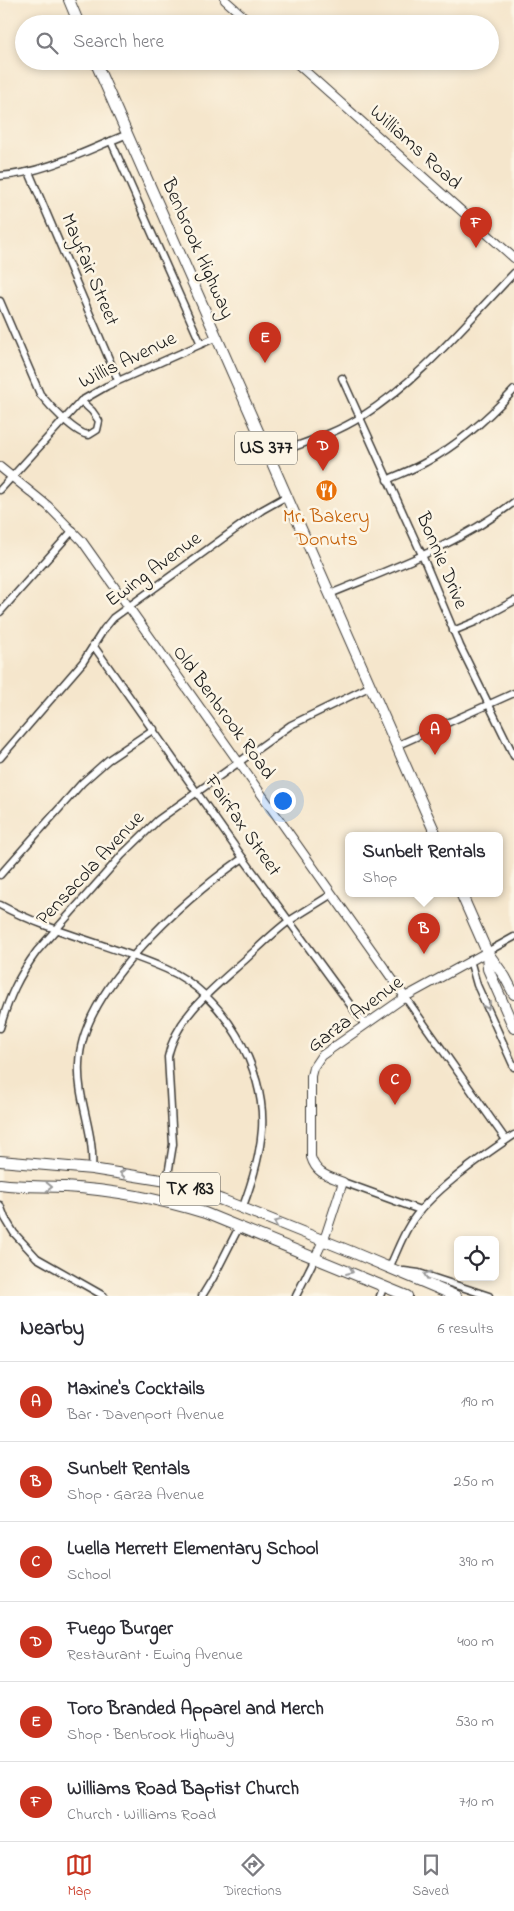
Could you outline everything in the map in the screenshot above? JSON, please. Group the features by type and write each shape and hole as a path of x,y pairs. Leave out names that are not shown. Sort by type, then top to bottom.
{"main road":[{"path":"68,0 75,15"},
{"name":"Benbrook Highway","path":"100,70 435,832"},
{"path":"463,897 487,952 505,977 514,994"},
{"path":"487,952 488,969 514,1028"},
{"name":"TX 183","path":"0,1161 92,1169 167,1182 242,1209 456,1296"},
{"name":"TX 183","path":"0,1184 65,1187 136,1196 172,1203 205,1213 315,1258 388,1292 407,1296"}],"street":[{"path":"225,0 242,15"},
{"name":"Williams Road","path":"304,70 514,258"},
{"path":"0,176 29,172 45,167 128,134"},
{"path":"111,141 201,344"},
{"name":"Mayfair Street","path":"29,172 118,380"},
{"path":"269,456 321,437 360,418 410,381 514,273"},
{"path":"0,301 35,385 48,404 86,436 94,433 99,425 99,421 81,401"},
{"name":"Willis Avenue","path":"0,490 81,401 118,380 217,337"},
{"name":"Bonnie Drive","path":"342,378 422,555 453,630 514,756"},
{"path":"387,480 427,462 459,441 514,390"},
{"name":"Old Benbrook Road","path":"0,467 48,506 73,530 506,1140"},
{"name":"Ewing Avenue","path":"0,758 83,662 113,618 262,510 287,496"},
{"path":"330,594 422,555 494,517 514,502"},
{"path":"0,612 73,530"},
{"path":"453,630 475,622 514,602"},
{"name":"Fairfax Street","path":"93,645 154,729 243,858 365,1025"},
{"name":"Pensacola Avenue","path":"0,1028 11,992 22,971 143,833 197,791 298,721 371,686"},
{"path":"396,746 514,693"},
{"path":"0,875 82,783 108,760 154,729"},
{"path":"92,1169 90,1134 79,1084 79,1062 85,1033 99,1003 133,957 168,919 200,889 243,858"},
{"path":"167,1182 173,1144 168,1057 170,1045 180,1026 206,996 272,934 332,894"},
{"path":"0,905 30,920 166,969 197,986 227,1020 243,1046 250,1062 260,1100 262,1128 257,1165 242,1209"},
{"path":"487,952 514,937"},
{"name":"Garza Avenue","path":"343,1182 323,1174 313,1166 311,1157 311,1076 313,1068 321,1056 405,997 487,952"},
{"path":"470,960 478,985 514,1067"},
{"path":"505,977 514,988"},
{"path":"489,1296 419,1272 392,1269 409,1226 420,1210 444,1187 514,1135"},
{"path":"296,1296 315,1258 343,1182 420,1210"},
{"path":"0,1205 14,1233 37,1258 104,1296"},
{"path":"202,1296 239,1227"}],"place":[{"name":"Williams Road Baptist Church","path":"476,248"},
{"name":"Toro Branded Apparel and Merch","path":"265,363"},
{"name":"Fuego Burger","path":"323,471"},
{"name":"Mr. Bakery Donuts","path":"326,491"},
{"name":"Maxine's Cocktails","path":"435,755"},
{"name":"Sunbelt Rentals","path":"424,954"},
{"name":"Luella Merrett Elementary School","path":"395,1105"}]}
